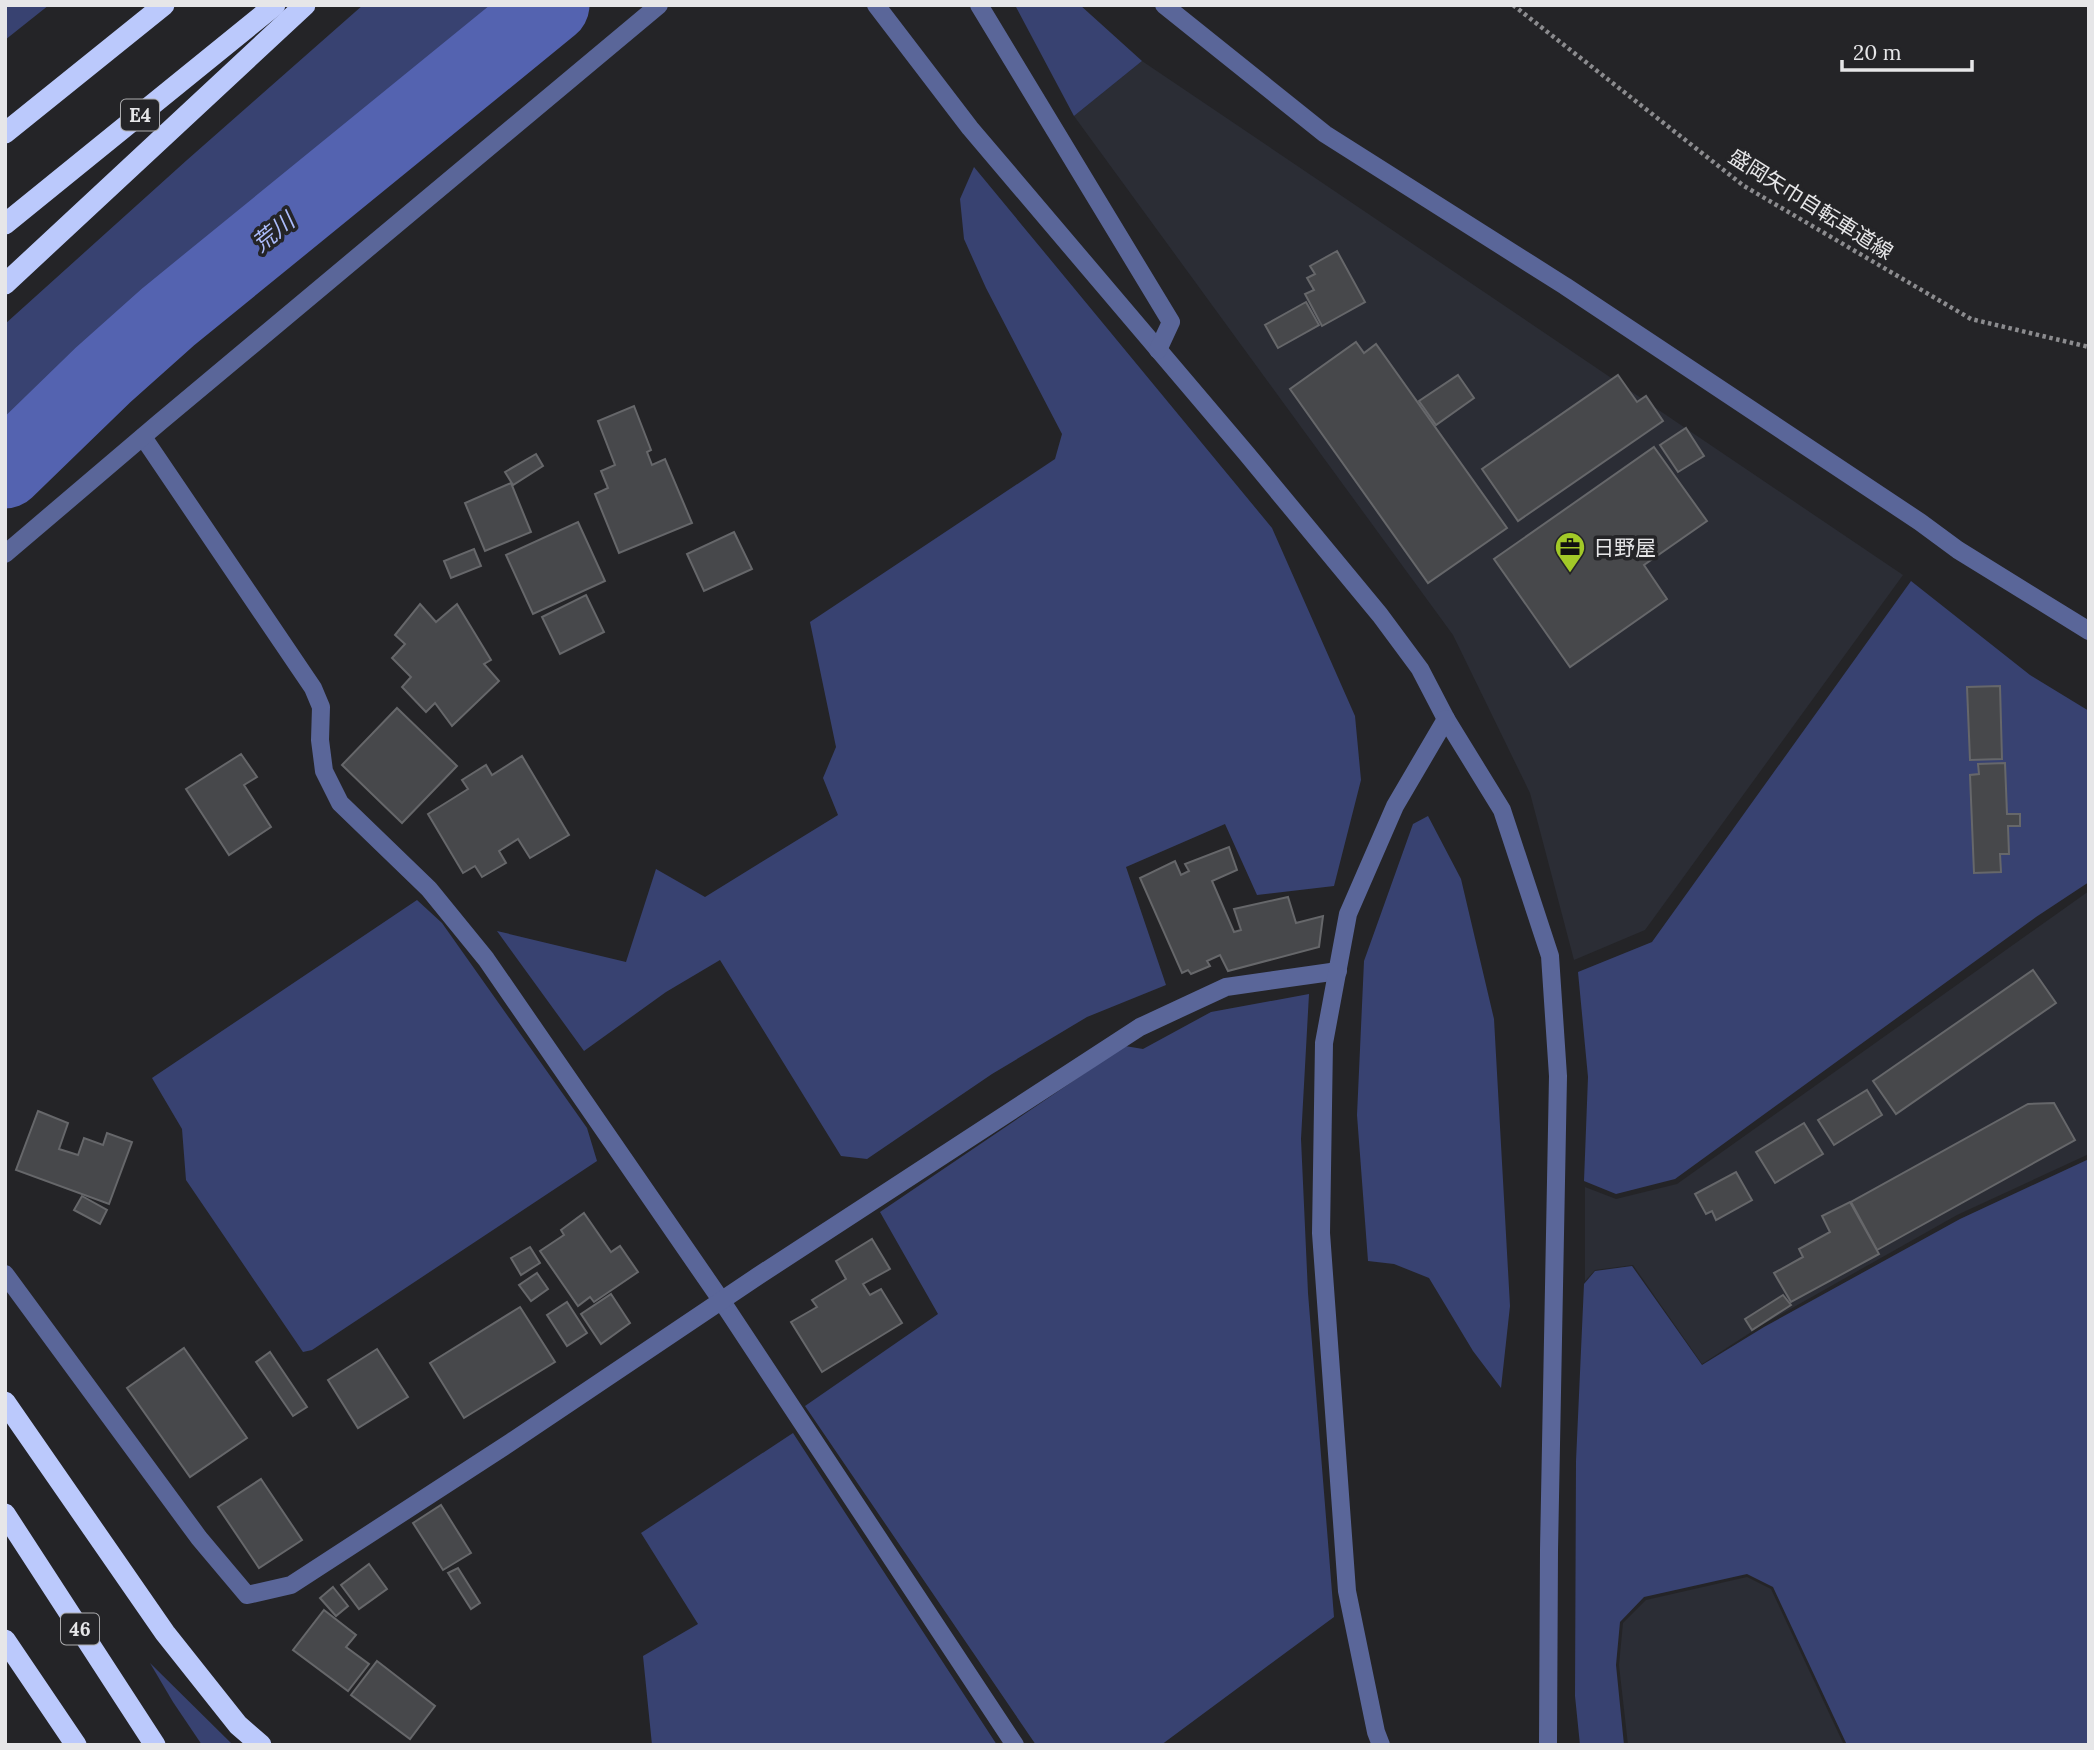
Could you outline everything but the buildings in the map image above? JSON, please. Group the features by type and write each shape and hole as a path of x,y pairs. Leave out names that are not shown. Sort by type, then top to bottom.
{"highway":[{"path":"5,133 164,5"},
{"name":"E4","path":"5,225 275,5"},
{"path":"5,284 305,5"},
{"path":"5,1402 165,1633 238,1725 261,1745"},
{"name":"46","path":"5,1514 155,1745"},
{"path":"5,1640 76,1745"}],"street":[{"path":"5,554 659,5"},
{"path":"876,5 970,128 1380,615 1420,669 1446,719 1502,810 1550,956 1558,1076 1548,1745"},
{"path":"979,5 1171,322 1158,350"},
{"path":"1164,5 1325,134 1565,286 1958,550 2089,631"},
{"path":"142,437 313,688 321,707 320,740 324,771 340,803 429,889 486,959 721,1300 1015,1745"},
{"path":"1381,1745 1347,1591 1321,1233 1324,1043 1348,914 1395,806 1446,719"},
{"path":"5,1274 199,1538 247,1595 291,1586 512,1442 721,1300 1140,1027 1226,987 1338,971"}],"path":[{"name":"盛岡矢巾自転車道線","path":"1513,5 1744,186 1971,319 2089,347"}],"shaded area":[{"path":"5,5 49,5 5,40"},
{"path":"363,5 517,5 208,256 5,445 5,324"},
{"path":"1015,5 1080,5 1142,61 1074,116"},
{"path":"1142,61 1903,575 1645,930 1574,960 1530,793 1453,635 1074,116"},
{"path":"974,167 1272,528 1355,716 1361,780 1334,886 1257,895 1225,824 1126,867 1166,985 1087,1017 992,1074 867,1159 841,1156 720,960 666,992 584,1051 497,931 626,962 656,869 705,897 838,815 823,778 836,747 810,622 1055,459 1062,434 986,288 964,239 960,199"},
{"path":"1911,581 2030,675 2089,711 2089,882 2036,917 1675,1179 1616,1194 1584,1181 1588,1077 1578,972 1652,942"},
{"path":"1428,816 1461,879 1494,1019 1510,1306 1501,1388 1473,1351 1429,1278 1394,1264 1368,1261 1357,1115 1364,961 1413,824"},
{"path":"2089,891 2089,1154 1957,1215 1762,1325 1702,1364 1633,1265 1595,1270 1585,1281 1585,1187 1616,1199 1677,1184"},
{"path":"417,900 442,923 587,1128 597,1161 312,1350 303,1352 186,1180 182,1129 152,1078"},
{"path":"1309,994 1301,1139 1308,1293 1334,1617 1161,1745 1036,1745 805,1406 938,1314 880,1212 1125,1046 1143,1049 1211,1012"},
{"path":"2089,1159 2089,1745 1847,1745 1773,1587 1747,1574 1644,1597 1620,1622 1616,1665 1624,1745 1580,1745 1575,1696 1576,1461 1584,1284 1595,1271 1632,1266 1702,1365 1764,1327 1960,1219"},
{"path":"793,1433 997,1745 652,1745 643,1656 698,1624 641,1533"},
{"path":"1747,1577 1771,1589 1844,1745 1628,1745 1619,1665 1623,1623 1646,1600"},
{"path":"150,1663 233,1745 202,1745"}],"waterway":[{"name":"荒川","path":"5,470 103,375 168,317 551,5"}],"place":[{"name":"日野屋","path":"1570,574"}]}
